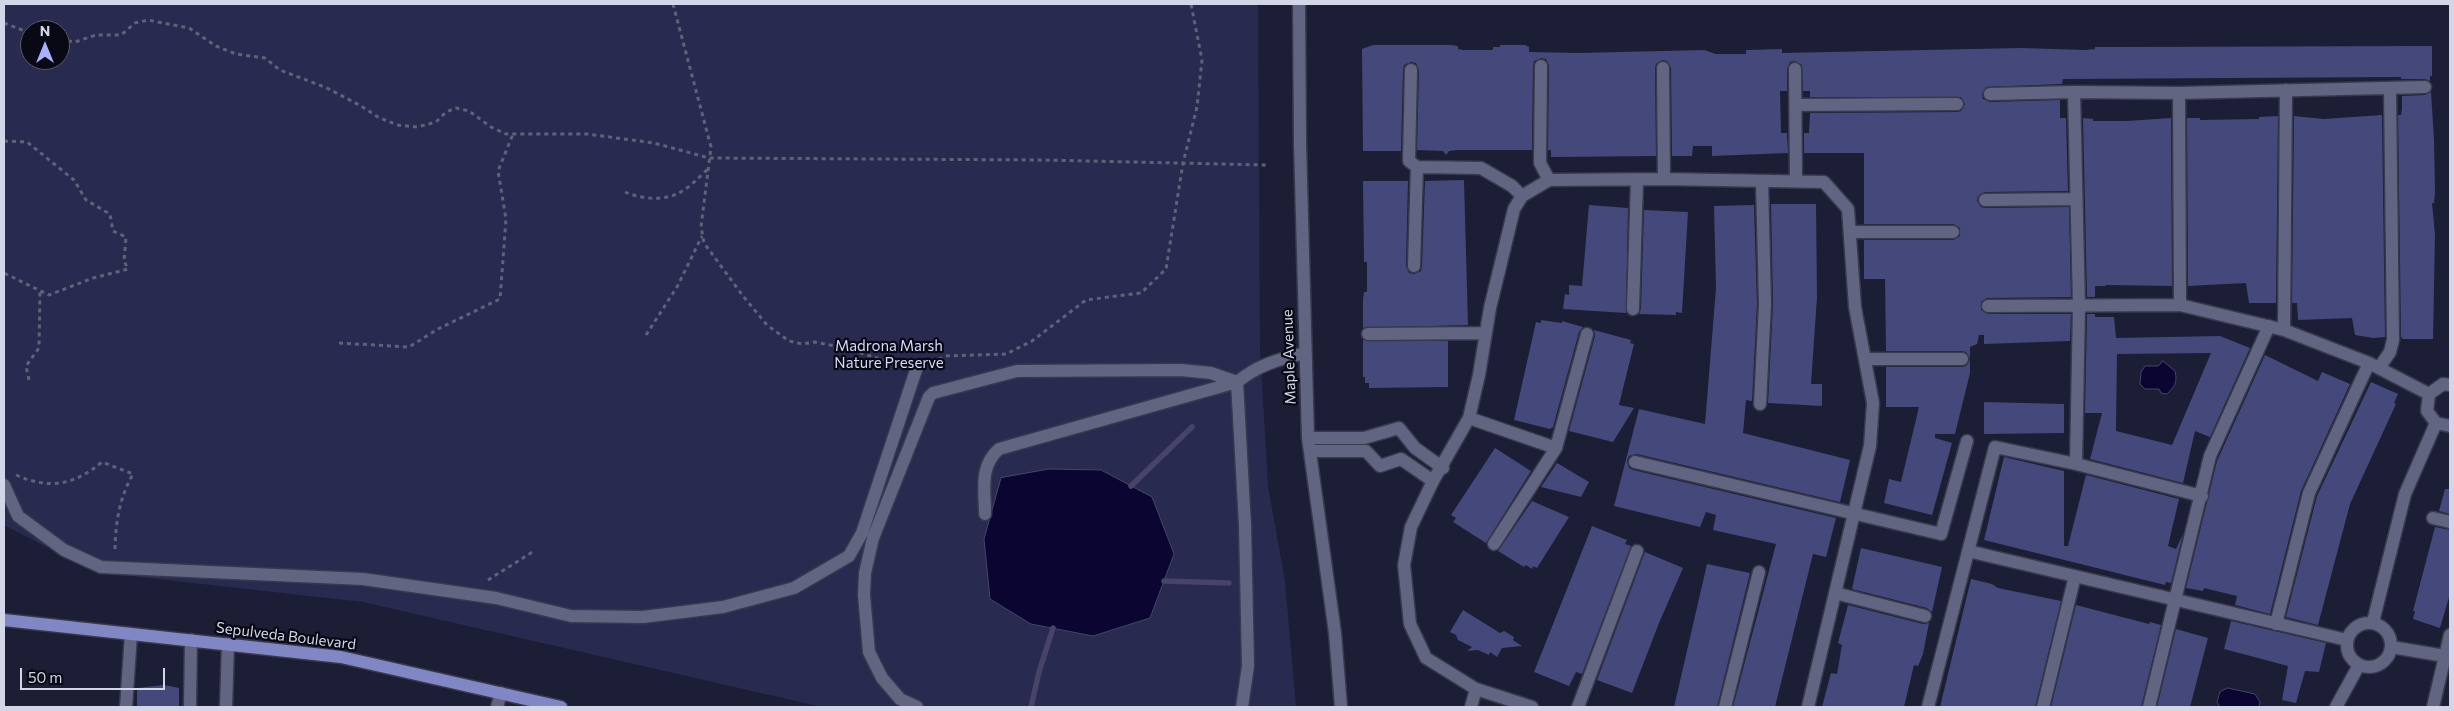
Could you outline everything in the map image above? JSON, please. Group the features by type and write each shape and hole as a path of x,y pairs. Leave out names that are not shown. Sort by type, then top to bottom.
{"main road":[{"name":"Sepulveda Boulevard","path":"4,620 341,657 560,707"}],"street":[{"name":"Maple Avenue","path":"1300,4 1308,438 1335,633 1341,707"},
{"path":"1541,66 1540,163 1549,180"},
{"path":"1663,68 1664,179"},
{"path":"1795,69 1796,182"},
{"path":"1411,70 1410,161 1417,167 1481,168 1512,186 1522,196"},
{"path":"1990,94 2425,87"},
{"path":"2276,624 2309,493 2374,365 2390,352 2393,340 2390,88"},
{"path":"2284,330 2286,90"},
{"path":"2074,92 2079,305 2076,464"},
{"path":"2179,92 2180,304"},
{"path":"1796,105 1957,104"},
{"path":"1414,266 1417,167"},
{"path":"1532,707 1476,689 1426,658 1410,624 1404,565 1411,527 1433,481 1469,418 1514,209 1522,196 1549,180 1664,179 1824,182 1848,209 1855,307 1873,403 1870,446 1808,707"},
{"path":"1633,309 1637,180"},
{"path":"1760,404 1765,304 1762,181"},
{"path":"1985,200 2076,200"},
{"path":"1850,232 1953,232"},
{"path":"1988,306 2180,304 2284,330 2374,365 2429,394"},
{"path":"2149,707 2202,496 2210,456 2269,326"},
{"path":"1368,334 1486,333"},
{"path":"1494,544 1556,448 1587,334"},
{"path":"985,514 985,470 990,458 999,449 1236,382 1250,371 1267,362 1305,353"},
{"path":"1865,359 1962,359"},
{"path":"4,485 18,516 64,550 101,568 363,579 496,598 571,616 643,617 723,607 794,588 848,556 862,533 916,367"},
{"path":"918,707 900,699 882,678 870,652 864,595 865,573 873,538 929,397 1017,371 1181,370 1211,373 1236,382"},
{"path":"1236,382 1245,525 1248,666 1242,707"},
{"path":"2450,385 2443,384 2429,394 2427,410 2436,423 2450,426"},
{"path":"1469,418 1556,448"},
{"path":"2373,622 2405,494 2436,423"},
{"path":"1308,438 1364,438 1399,428 1415,448 1442,468"},
{"path":"1635,462 1941,534 1967,442"},
{"path":"1928,707 1995,447 2076,464 2202,496"},
{"path":"1310,451 1366,451 1380,466 1401,458 1433,481"},
{"path":"2434,518 2450,522"},
{"path":"1578,707 1637,551"},
{"path":"1968,551 2347,640"},
{"path":"1725,707 1759,572"},
{"path":"2042,707 2075,576"},
{"path":"1835,593 1925,616"},
{"path":"2373,622 2387,631 2392,647 2383,662 2366,667 2351,658 2347,640 2356,626 2373,622"},
{"path":"126,707 130,634"},
{"path":"2433,707 2450,635"},
{"path":"190,707 191,640"},
{"path":"226,707 228,644"},
{"path":"2392,647 2445,656"},
{"path":"2336,707 2360,665"},
{"path":"1472,707 1476,689"},
{"path":"497,707 501,693"}],"path":[{"path":"673,4 711,147 701,227 704,243 767,325 789,341 802,344 815,342 840,347 916,367 946,356 1006,354 1032,341 1086,300 1141,293 1166,269 1183,163 1197,107 1202,60 1191,4"},
{"path":"70,41 75,42 96,36 121,36 135,23 148,20 167,22 189,28 216,46 230,52 265,58 280,70 327,88 378,117 397,125 418,127 436,122 446,112 456,108 469,111 491,127 506,134 587,134 654,143 710,158 1266,165"},
{"path":"4,23 20,30"},
{"path":"339,343 409,347 438,329 500,299 506,219 498,171 513,134"},
{"path":"4,141 27,142 74,180 86,200 110,214 113,231 126,236 124,261 128,269 93,278 49,295 4,274"},
{"path":"625,192 636,197 657,198 679,193 707,170"},
{"path":"646,335 677,287 703,236"},
{"path":"29,380 26,366 39,348 40,290"},
{"path":"9,472 46,484 72,481 88,473 102,462 133,474 125,488 116,526 115,553 122,570"},
{"path":"467,594 534,551"}],"green space":[{"name":"Madrona Marsh Nature Preserve","path":"4,4 1258,4 1260,348 1268,486 1285,581 1296,707 822,707 363,602 95,572 4,525"}],"shaded area":[{"path":"2163,361 2175,371 2176,382 2173,387 2167,394 2161,393 2159,389 2145,389 2140,384 2141,372 2145,366 2158,366"},
{"path":"1049,469 1101,470 1152,497 1174,554 1150,618 1093,636 1031,624 990,599 984,539 1001,478"},
{"path":"2228,688 2255,694 2260,702 2259,707 2220,707 2217,702 2220,692"}],"building":[{"path":"1373,45 1451,45 1458,46 1458,49 1463,50 1493,50 1493,47 1500,47 1500,45 1525,45 1529,47 1529,52 1578,53 1704,50 1716,54 1746,54 1746,50 1782,49 1782,53 2020,48 2086,50 2095,49 2095,47 2432,46 2432,76 2430,76 2430,81 2425,79 2401,79 2401,77 2063,79 2062,84 1986,87 1982,95 1983,99 1990,102 2060,100 2060,118 2066,118 2068,191 1985,192 1978,196 1977,201 1981,207 1985,208 2069,207 2071,297 1987,298 1981,302 1981,310 1988,314 2071,314 2070,341 1984,344 1984,335 1979,335 1977,344 1970,347 1970,358 1966,352 1962,351 1886,351 1885,279 1864,279 1864,240 1953,240 1960,236 1960,228 1953,224 1864,224 1864,153 1804,153 1804,133 1809,133 1810,113 1957,112 1961,111 1965,104 1961,97 1810,97 1810,91 1803,91 1802,65 1794,61 1790,62 1787,69 1787,91 1780,91 1781,133 1787,133 1788,153 1712,156 1712,146 1693,146 1692,156 1672,156 1671,68 1667,61 1662,60 1656,64 1655,68 1656,156 1551,157 1551,150 1548,150 1549,66 1546,59 1541,58 1534,61 1533,66 1532,150 1458,150 1449,151 1446,155 1443,151 1417,150 1419,70 1416,63 1411,62 1404,65 1403,70 1401,151 1363,151 1362,49"},
{"path":"2431,92 2435,192 2434,203 2432,203 2435,235 2433,339 2403,339 2401,337 2398,115 2401,115 2402,96 2425,95"},
{"path":"2382,115 2385,337 2373,338 2355,335 2352,318 2298,320 2297,303 2292,303 2294,116 2324,119"},
{"path":"2278,116 2276,303 2249,303 2246,283 2188,286 2187,118 2200,118 2200,120 2259,119 2259,117"},
{"path":"2083,118 2093,119 2093,121 2127,121 2171,118 2172,286 2095,286 2095,297 2087,297"},
{"path":"1464,180 1468,325 1363,328 1363,299 1364,292 1367,292 1367,262 1364,262 1363,181 1408,181 1406,266 1409,273 1414,274 1421,271 1422,266 1425,181"},
{"path":"1771,204 1816,204 1817,297 1811,384 1822,384 1822,406 1768,403 1773,304"},
{"path":"1589,205 1628,208 1626,313 1563,309 1565,294 1569,295 1569,285 1582,286"},
{"path":"1754,205 1757,304 1752,401 1746,400 1743,433 1850,460 1840,502 1637,454 1629,456 1627,461 1629,468 1633,470 1836,518 1826,557 1813,554 1775,707 1733,707 1776,544 1713,530 1716,515 1706,512 1700,527 1614,506 1639,409 1705,424 1716,288 1714,206"},
{"path":"1644,210 1688,212 1682,313 1676,312 1676,315 1639,314 1641,309"},
{"path":"2087,314 2095,314 2095,317 2114,317 2116,338 2220,336 2250,348 2210,437 2195,431 2183,483 2090,459 2102,413 2085,413","holes":["2211,353 2172,445 2116,431 2117,354"]},
{"path":"1541,320 1562,323 1562,321 1583,327 1579,332 1553,427 1550,429 1514,420 1536,322 1541,323"},
{"path":"1594,330 1631,340 1630,343 1634,344 1619,405 1634,408 1613,442 1569,431 1595,336"},
{"path":"1363,340 1448,341 1448,387 1369,388 1369,383 1365,383 1365,377 1363,377"},
{"path":"2265,355 2318,381 2322,372 2350,384 2301,491 2270,614 2235,605 2237,596 2204,588 2203,591 2186,588 2217,461"},
{"path":"1970,360 1970,373 1955,434 1935,434 1935,438 1952,443 1932,515 1884,503 1889,479 1901,482 1919,407 1886,407 1886,367 1962,367 1966,366"},
{"path":"2371,382 2398,394 2394,403 2396,404 2350,504 2318,625 2286,617 2317,496"},
{"path":"1984,402 2064,404 2064,433 1984,434"},
{"path":"1495,448 1531,471 1486,543 1453,522 1456,518 1451,515"},
{"path":"2004,457 2064,471 2064,546 2068,546 2086,475 2179,499 2168,546 2176,549 2183,534 2171,583 2166,582 2165,585 1984,540"},
{"path":"1557,463 1589,482 1581,497 1541,487"},
{"path":"2445,489 2450,489 2450,514 2439,511"},
{"path":"1532,501 1569,517 1537,568 1533,566 1532,569 1526,565 1524,567 1498,551"},
{"path":"1592,526 1627,540 1625,544 1631,546 1582,674 1576,672 1569,686 1534,672"},
{"path":"2435,527 2450,530 2450,594 2440,628 2413,619 2415,611 2413,611"},
{"path":"1861,548 1942,567 1932,612 1927,608 1852,589"},
{"path":"1645,552 1683,568 1632,693 1597,680"},
{"path":"1707,564 1750,573 1717,707 1674,707"},
{"path":"1971,579 1992,584 1998,588 2061,601 2035,707 1940,707"},
{"path":"1848,605 1923,624 1929,623 1923,654 1918,666 1914,665 1904,707 1822,707 1831,673 1837,674 1842,645 1838,643"},
{"path":"2076,605 2149,624 2150,622 2161,625 2141,707 2051,707"},
{"path":"1463,610 1500,633 1504,631 1514,637 1513,640 1522,646 1502,648 1497,657 1490,652 1489,655 1478,650 1467,651 1472,647 1458,640 1456,635 1450,632"},
{"path":"2231,621 2326,643 2319,672 2305,671 2296,703 2282,700 2288,666 2224,649"},
{"path":"2176,629 2208,638 2190,707 2157,707"},
{"path":"164,685 179,688 179,707 137,707 137,688"}],"waterway":[{"path":"1131,486 1192,427"},
{"path":"1164,581 1229,583"},
{"path":"1031,707 1039,672 1053,628"}]}
